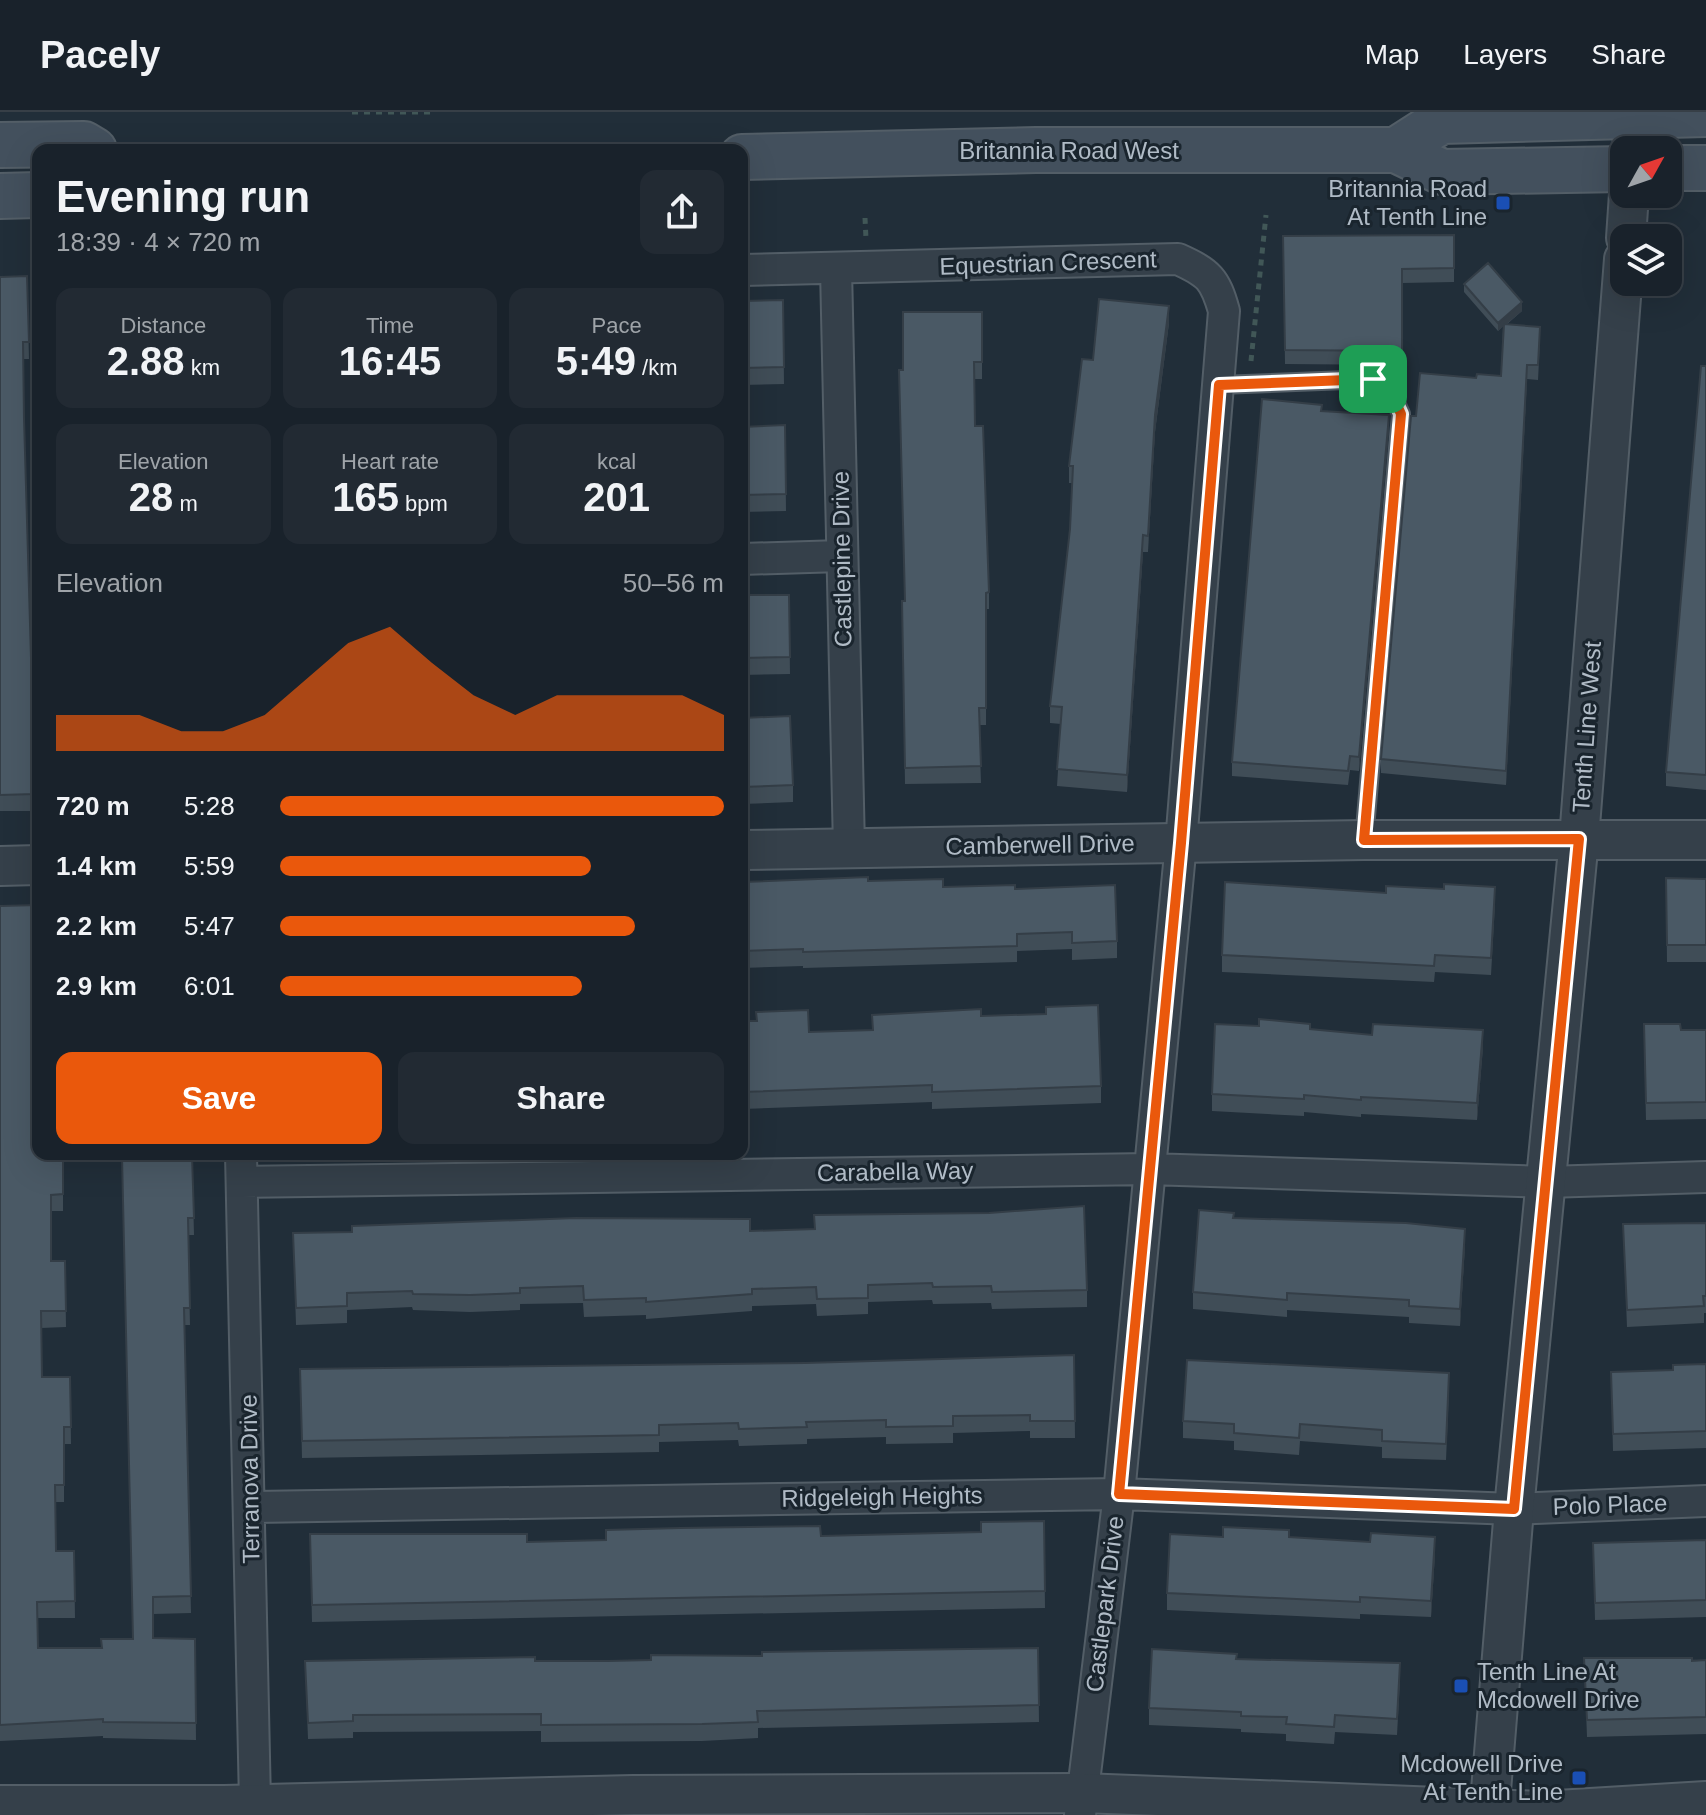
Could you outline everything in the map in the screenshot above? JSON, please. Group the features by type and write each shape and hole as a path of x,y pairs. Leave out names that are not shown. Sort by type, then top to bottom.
{"main road":[{"path":"1396,150 1441,121 1634,125 1706,114"},
{"path":"0,145 32,145"},
{"name":"Britannia Road West","path":"748,157 1036,150 1396,150 1442,172 1610,169"},
{"path":"1682,168 1706,168"},
{"path":"0,196 32,195"}],"street":[{"name":"Equestrian Crescent","path":"748,270 1178,259 1203,270 1217,285 1224,311 1181,843"},
{"name":"Castlepine Drive","path":"836,269 849,848"},
{"name":"Tenth Line West","path":"1489,1812 1514,1509 1579,839 1621,296"},
{"path":"748,559 841,556"},
{"name":"Camberwell Drive","path":"748,850 1364,840 1706,840"},
{"name":"Castlepark Drive","path":"1081,1804 1119,1494 1181,843"},
{"path":"0,866 32,865"},
{"name":"Carabella Way","path":"242,1168 1149,1169 1547,1182 1706,1177"},
{"name":"Terranova Drive","path":"242,1168 255,1803"},
{"name":"Ridgeleigh Heights","path":"251,1507 1119,1494 1514,1509"},
{"name":"Polo Place","path":"1514,1509 1706,1501"},
{"path":"0,1805 1081,1804 1489,1812 1701,1806"}],"lane":[{"path":"1219,385 1373,379 1391,392 1401,414 1364,840"}],"path":[{"path":"352,112 430,112"}],"building":[{"path":"1454,235 1454,268 1402,269 1402,351 1285,350 1283,236"},
{"path":"1488,263 1522,302 1498,323 1464,284"},
{"path":"27,276 29,342 23,342 32,794 0,795 0,277"},
{"path":"1099,299 1169,306 1155,415 1148,536 1143,535 1127,775 1057,769 1062,707 1050,706 1070,529 1073,466 1069,466 1082,359 1093,360"},
{"path":"783,300 784,367 748,368 748,301"},
{"path":"903,312 982,312 982,362 974,362 975,426 983,426 989,592 986,593 986,708 979,708 981,766 905,768 902,601 905,601 899,370 903,370"},
{"path":"1504,324 1540,327 1538,365 1527,365 1506,771 1381,759 1411,416 1416,416 1420,373 1476,378 1477,374 1501,376"},
{"path":"1701,366 1706,366 1706,775 1666,772"},
{"path":"1262,399 1322,405 1321,411 1389,415 1359,757 1350,756 1348,771 1232,762"},
{"path":"785,425 786,494 748,495 748,427"},
{"path":"748,595 789,595 790,657 748,658"},
{"path":"790,716 793,785 748,787 748,718"},
{"path":"868,877 868,881 943,879 943,887 1015,885 1015,889 1115,885 1117,941 1072,943 1072,932 1017,934 1017,946 748,951 748,882"},
{"path":"1666,878 1706,879 1706,945 1667,945"},
{"path":"1225,882 1386,893 1386,886 1444,889 1444,884 1495,887 1491,958 1435,955 1434,966 1222,955"},
{"path":"32,905 32,1160 63,1160 63,1194 51,1195 51,1261 65,1261 66,1311 41,1311 42,1377 70,1377 71,1427 64,1427 64,1485 55,1485 56,1551 74,1551 75,1601 37,1602 38,1648 102,1648 101,1639 133,1639 122,1160 192,1160 194,1218 188,1218 190,1308 184,1308 191,1596 153,1597 153,1638 195,1639 196,1723 103,1722 103,1719 0,1725 0,906"},
{"path":"1098,1005 1101,1086 932,1092 932,1085 748,1092 748,1021 757,1021 756,1012 808,1010 809,1032 873,1030 872,1015 981,1009 981,1016 1046,1014 1046,1007"},
{"path":"1259,1019 1310,1024 1310,1029 1372,1035 1373,1024 1483,1030 1477,1103 1212,1094 1215,1024 1259,1026"},
{"path":"1644,1024 1680,1024 1681,1030 1706,1030 1706,1102 1646,1103"},
{"path":"1084,1206 1087,1290 992,1292 991,1286 933,1287 932,1283 868,1285 868,1298 817,1299 816,1287 752,1289 752,1294 646,1302 646,1298 584,1300 583,1286 520,1288 520,1293 470,1295 413,1294 412,1291 347,1293 347,1306 296,1308 293,1233 352,1232 352,1226 576,1218 750,1219 750,1231 815,1229 814,1215 989,1213"},
{"path":"1199,1210 1234,1213 1233,1218 1406,1223 1465,1229 1460,1309 1409,1306 1409,1300 1287,1293 1287,1300 1193,1292"},
{"path":"1706,1223 1704,1306 1627,1310 1623,1224"},
{"path":"1074,1355 1075,1421 1030,1421 1030,1415 953,1416 953,1426 886,1427 886,1420 806,1422 807,1427 739,1429 738,1423 659,1425 659,1435 302,1441 300,1369 805,1363"},
{"path":"1187,1360 1449,1373 1446,1444 1382,1441 1382,1430 1300,1424 1299,1438 1234,1433 1234,1424 1183,1421"},
{"path":"1706,1364 1706,1431 1613,1434 1611,1372 1673,1370 1673,1365"},
{"path":"1044,1521 1045,1591 312,1605 310,1534 527,1534 527,1542 606,1540 606,1530 820,1526 821,1536 981,1532 981,1522"},
{"path":"1223,1527 1289,1530 1289,1537 1370,1542 1371,1533 1435,1537 1431,1601 1360,1597 1360,1602 1167,1593 1170,1534 1223,1537"},
{"path":"1706,1540 1706,1600 1595,1603 1593,1543"},
{"path":"1038,1648 1039,1705 757,1711 758,1722 702,1724 541,1725 541,1714 353,1715 353,1721 308,1723 305,1661 535,1657 535,1661 608,1661 651,1660 651,1655 762,1656 762,1652"},
{"path":"1152,1649 1237,1654 1236,1659 1400,1663 1397,1719 1335,1715 1334,1727 1286,1724 1287,1717 1241,1716 1241,1712 1149,1708"},
{"path":"1584,1658 1706,1660 1706,1717 1587,1720"}],"place":[{"name":"Britannia Road At Tenth Line","path":"1503,203"},
{"name":"Tenth Line At Mcdowell Drive","path":"1461,1686"},
{"name":"Mcdowell Drive At Tenth Line","path":"1579,1778"}],"route":[{"path":"1373,379 1391,392 1401,414 1364,840 1579,839 1514,1509 1119,1494 1181,843 1219,385 1373,379"}]}
